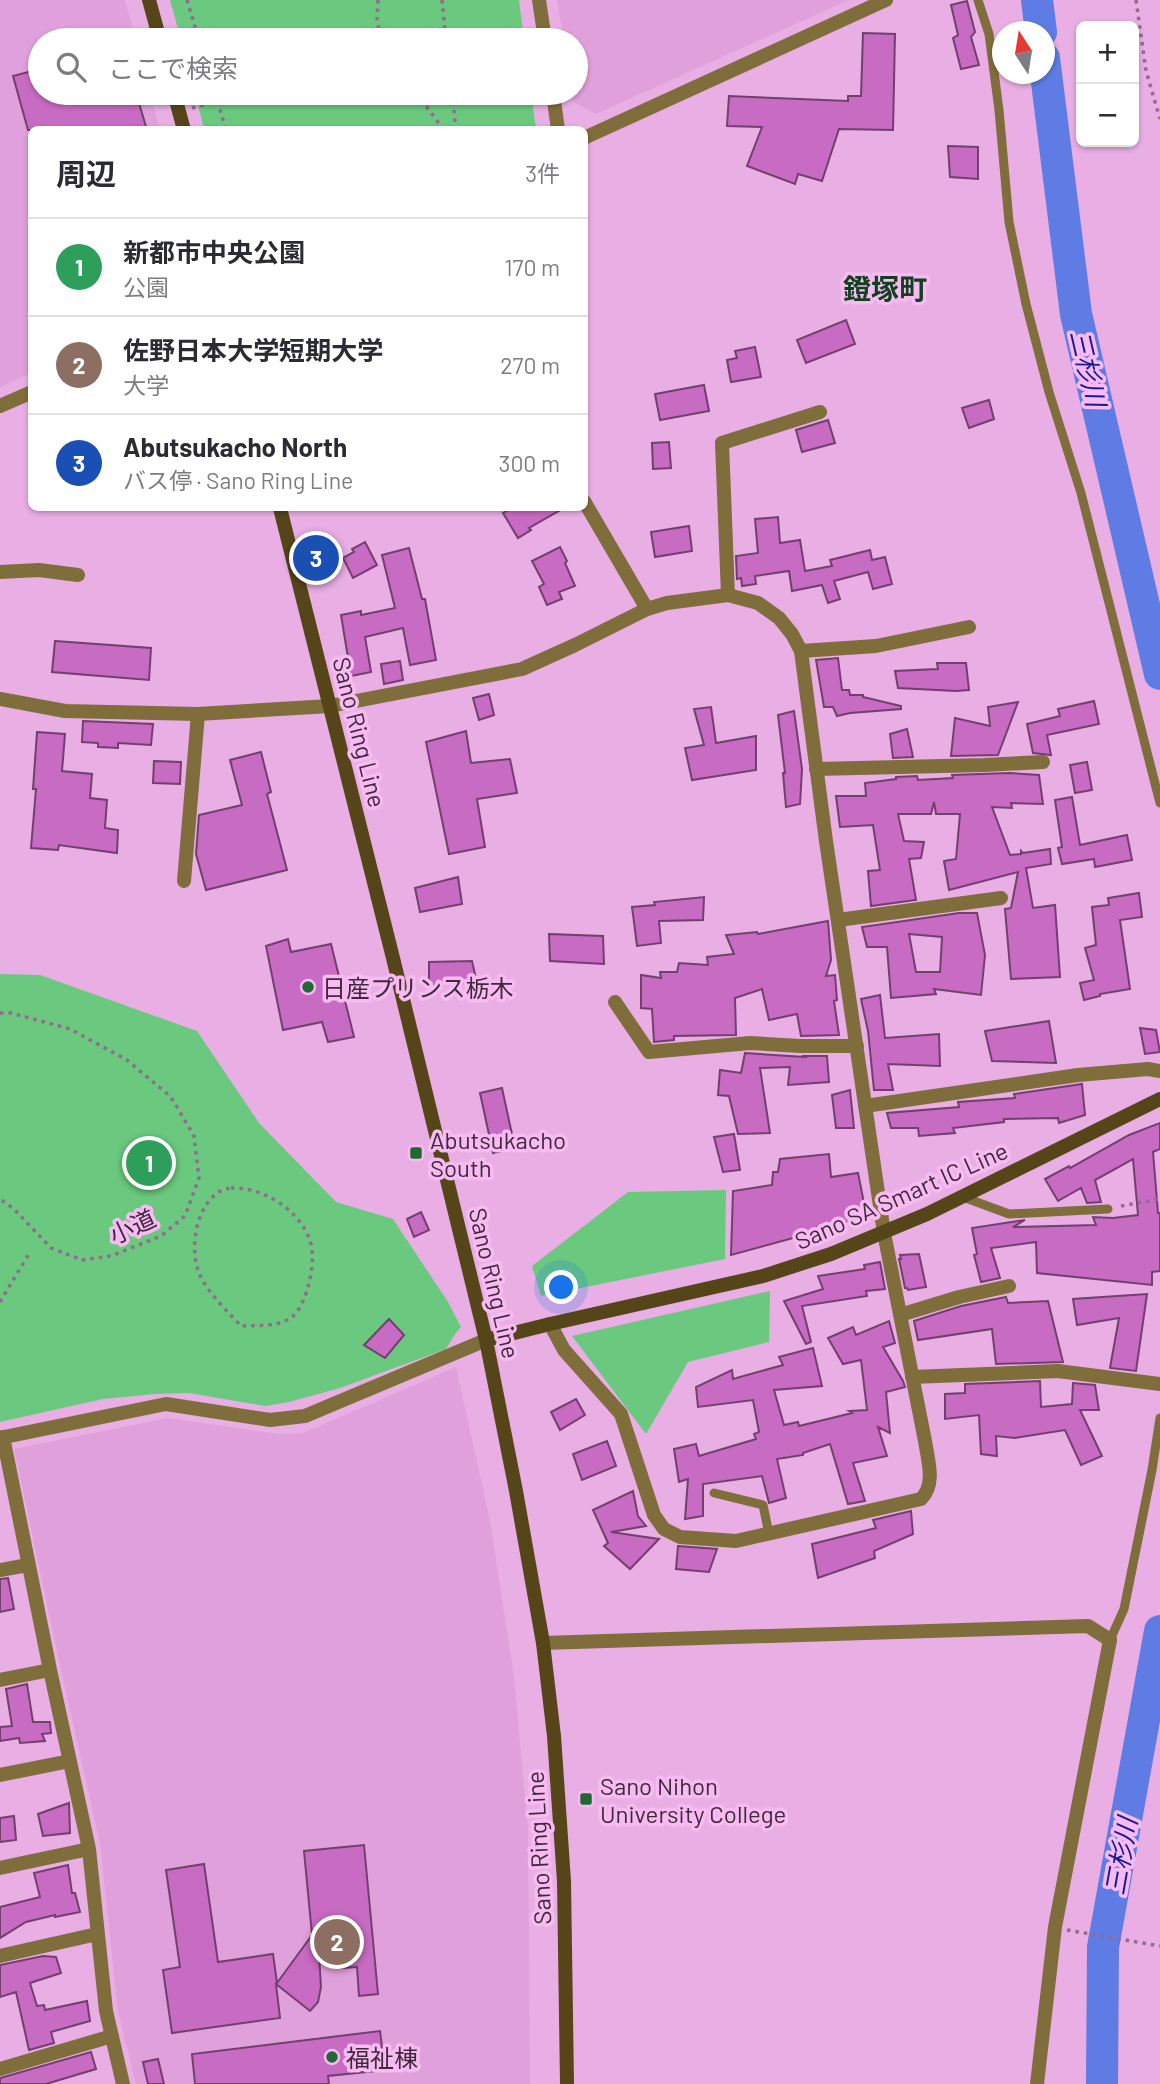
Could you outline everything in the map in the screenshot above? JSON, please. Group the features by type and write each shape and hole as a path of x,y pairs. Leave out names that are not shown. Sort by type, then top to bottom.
{"main road":[{"path":"149,0 157,28"},
{"path":"178,105 183,126"},
{"name":"Sano Ring Line","path":"281,511 486,1340 516,1491 542,1643 554,1736 564,1868 567,2084"},
{"name":"Sano SA Smart IC Line","path":"486,1340 763,1276 811,1261 884,1233 963,1197 1160,1099"}],"street":[{"path":"539,0 543,28"},
{"path":"588,136 886,0"},
{"path":"555,105 557,126"},
{"path":"0,406 28,393"},
{"path":"728,595 722,443 820,412"},
{"path":"588,508 647,609"},
{"path":"0,572 39,570 78,575"},
{"path":"0,699 65,711 198,714 330,706 522,669 647,609 667,603 728,595 758,603 779,618 801,651 884,1233 930,1474 929,1491 922,1499 736,1541 680,1537 664,1529 654,1515 621,1414 564,1350 550,1324"},
{"path":"801,651 876,646 969,627"},
{"path":"184,881 198,714"},
{"path":"816,769 1043,762"},
{"path":"838,920 1001,898"},
{"path":"615,1002 649,1052 750,1043 857,1046"},
{"path":"865,1106 1078,1075 1148,1069 1160,1071"},
{"path":"900,1315 959,1297 1009,1286"},
{"path":"123,2084 106,2011 89,1849 1,1438 166,1404 270,1420 305,1416 486,1340"},
{"path":"912,1377 1058,1371 1160,1384"},
{"path":"0,1570 28,1565"},
{"path":"542,1643 1087,1626 1110,1640 1055,1927 1037,2084"},
{"path":"0,1680 50,1670"},
{"path":"0,1775 70,1761"},
{"path":"0,1868 89,1849"},
{"path":"0,1956 97,1934"},
{"path":"0,2069 112,2036"}],"lane":[{"path":"978,0 989,34 1009,222 1026,304 1049,392 1081,493 1160,803"},
{"path":"963,1197 1009,1214 1108,1209"},
{"path":"1110,1640 1124,1609 1160,1418"},
{"path":"714,1493 762,1506 769,1534"}],"path":[{"path":"187,0 195,28"},
{"path":"378,0 379,28"},
{"path":"442,0 445,28"},
{"path":"1136,0 1146,71 1160,119"},
{"path":"180,112 206,105"},
{"path":"218,105 225,126"},
{"path":"425,105 441,126"},
{"path":"453,105 456,126"},
{"name":"小道","path":"0,1013 11,1013 70,1029 127,1060 170,1097 188,1126 194,1136 199,1178 185,1216 161,1236 111,1256 82,1260 51,1248 13,1208 0,1199"},
{"name":"小道","path":"241,1188 260,1193 277,1202 289,1210 310,1239 313,1265 301,1305 291,1318 272,1324 241,1325 218,1302 198,1271 194,1242 200,1217 206,1204 217,1192 241,1188"},
{"path":"1108,1209 1160,1199"},
{"path":"0,1302 30,1252"},
{"path":"1074,1931 1160,1945"}],"shaded area":[{"path":"0,0 125,0 133,28 28,28 28,105 153,105 159,126 28,126 28,374 0,387"},
{"path":"557,0 849,0 596,114 579,105 588,105 588,28 562,28"},
{"path":"456,1367 490,1521 514,1677 528,1828 530,2084 136,2084 118,2012 100,1843 14,1449 168,1418 279,1434 303,1433"}],"green space":[{"path":"170,0 519,0 522,28 178,28"},
{"path":"198,105 533,105 536,126 203,126"},
{"path":"0,974 40,975 197,1031 259,1123 336,1202 393,1219 448,1302 461,1327 446,1349 340,1388 265,1406 189,1393 155,1394 103,1399 0,1422"},
{"path":"726,1190 725,1259 541,1296 532,1266 628,1192"},
{"path":"770,1291 769,1342 688,1362 646,1434 572,1336"}],"building":[{"path":"967,1 975,32 971,37 979,65 961,69 953,38 958,35 951,5"},
{"path":"863,33 895,34 893,130 839,129 822,181 798,174 795,184 747,166 762,127 727,126 729,96 848,101 848,96 861,96"},
{"path":"28,72 28,105 140,105 146,126 28,126 28,130 13,76"},
{"path":"948,146 978,147 978,179 950,177"},
{"path":"846,320 855,344 806,363 797,340"},
{"path":"755,347 761,377 731,382 727,360 737,358 735,351"},
{"path":"704,385 709,411 660,420 655,394"},
{"path":"989,400 994,419 969,428 962,408"},
{"path":"828,420 835,443 802,452 796,430"},
{"path":"669,442 671,468 653,469 652,443"},
{"path":"559,511 529,528 531,530 518,538 503,513"},
{"path":"778,517 780,543 800,540 805,571 832,566 830,560 870,550 872,560 885,557 892,584 873,589 868,572 834,581 840,599 828,603 822,585 792,591 789,571 755,576 756,584 742,586 741,578 737,579 736,556 758,553 755,519"},
{"path":"689,526 692,551 655,557 651,532"},
{"path":"365,542 377,565 353,578 343,558"},
{"path":"560,547 575,586 559,592 562,599 547,605 539,587 544,584 532,561"},
{"path":"409,548 422,599 425,599 436,660 410,665 403,628 365,637 371,672 351,676 341,615 361,611 361,615 395,608 382,555"},
{"path":"55,641 151,648 149,680 52,672"},
{"path":"838,658 842,690 849,690 850,695 863,695 901,706 901,709 837,716 833,707 824,707 816,660"},
{"path":"400,661 403,680 384,684 381,664"},
{"path":"937,663 966,663 969,690 898,688 895,671 938,669"},
{"path":"489,694 494,715 479,720 473,698"},
{"path":"1094,701 1099,724 1047,735 1051,755 1033,753 1027,724 1060,716 1058,709"},
{"path":"1018,702 998,755 951,756 955,718 990,726 988,707"},
{"path":"711,707 716,743 756,736 756,770 692,780 685,748 704,745 694,709"},
{"path":"794,711 802,769 800,804 786,807 778,715"},
{"path":"83,721 153,724 151,745 118,743 118,748 98,747 98,743 82,742"},
{"path":"907,729 913,757 893,758 890,734"},
{"path":"466,731 471,763 510,759 517,793 477,799 485,847 449,854 426,742"},
{"path":"37,732 65,734 62,771 92,774 90,798 107,800 105,828 118,830 117,853 59,845 58,850 31,848"},
{"path":"261,752 271,792 267,794 287,870 206,890 196,854 199,815 242,805 230,760"},
{"path":"154,761 181,762 180,784 153,783"},
{"path":"1087,762 1092,790 1075,793 1070,765"},
{"path":"952,775 1039,775 1043,804 1011,803 1012,808 992,807 1010,855 1021,854 1021,851 1023,853 1050,849 1051,864 1026,868 1033,908 1055,905 1060,977 1011,979 1005,909 1011,908 1018,872 949,890 944,861 956,859 960,814 936,814 934,802 931,814 898,814 904,841 924,842 921,858 909,859 916,900 871,906 868,871 880,870 873,825 840,827 836,796 866,796 865,783 896,777 917,776 918,780 953,778"},
{"path":"1072,797 1080,845 1127,835 1132,860 1095,867 1094,859 1062,864 1058,848 1062,847 1055,800"},
{"path":"458,877 462,904 420,912 415,888"},
{"path":"1139,893 1142,917 1120,920 1130,989 1100,994 1084,1000 1080,983 1094,980 1085,948 1096,945 1092,907 1109,905 1108,898"},
{"path":"704,897 703,920 659,921 661,943 637,946 632,907"},
{"path":"959,913 977,913 985,955 981,995 934,989 936,994 891,998 887,947 867,947 862,927","holes":["909,934 942,937 940,972 916,972"]},
{"path":"828,921 831,960 826,976 835,975 837,1000 834,1001 839,1035 801,1036 797,1014 769,1020 762,989 735,998 736,1035 674,1036 674,1040 654,1042 652,1009 641,1008 641,975 661,978 660,972 677,972 679,963 708,965 707,957 734,954 726,935 758,934"},
{"path":"549,934 603,936 604,964 550,961"},
{"name":"日産プリンス栃木","path":"288,939 291,952 331,944 354,1037 328,1042 322,1022 283,1030 266,946"},
{"path":"472,961 477,983 429,985 429,962"},
{"path":"880,995 885,1038 939,1034 940,1066 888,1064 893,1090 874,1090 868,1031 861,999"},
{"path":"1049,1021 1056,1063 992,1061 985,1031"},
{"path":"1140,1028 1156,1030 1160,1052 1145,1054"},
{"path":"745,1053 827,1056 829,1082 788,1085 790,1067 760,1068 770,1133 738,1134 729,1096 718,1095 720,1070 741,1073"},
{"path":"1082,1084 1085,1115 1059,1123 1058,1118 1004,1119 1004,1122 953,1128 955,1133 919,1136 918,1128 891,1128 887,1113 959,1107 958,1102 1015,1098 1014,1094"},
{"path":"502,1088 515,1148 493,1153 480,1093"},
{"path":"850,1090 854,1128 836,1128 832,1095"},
{"path":"1160,1123 1160,1149 1153,1152 1160,1213 1160,1271 1152,1272 1152,1285 1037,1273 1036,1242 991,1248 1000,1278 981,1282 974,1255 977,1254 972,1228 1025,1220 1013,1227 1096,1225 1093,1217 1138,1215 1133,1159 1095,1180 1101,1202 1087,1203 1081,1188 1058,1201 1045,1179 1129,1135"},
{"path":"734,1134 740,1170 723,1172 714,1137"},
{"path":"829,1154 831,1177 858,1173 867,1218 814,1228 815,1232 731,1255 733,1191 772,1185 773,1172 778,1172 780,1159"},
{"path":"421,1212 429,1230 414,1237 407,1219"},
{"path":"919,1254 926,1287 908,1290 905,1288 900,1255"},
{"path":"880,1262 885,1289 866,1291 867,1296 802,1306 811,1342 806,1344 784,1301 823,1289 818,1276 865,1269 864,1265"},
{"path":"1147,1294 1136,1371 1110,1368 1119,1318 1077,1325 1073,1299"},
{"path":"1006,1297 1008,1303 1048,1301 1063,1362 996,1364 992,1329 918,1340 914,1321 961,1306"},
{"path":"389,1319 404,1335 385,1358 364,1345"},
{"path":"889,1321 895,1343 883,1347 905,1387 886,1392 890,1433 878,1427 887,1456 853,1463 865,1501 848,1504 830,1444 803,1455 777,1459 786,1498 769,1503 762,1476 703,1484 703,1516 685,1519 688,1479 679,1482 674,1449 696,1444 699,1456 756,1439 754,1434 759,1432 753,1400 698,1407 696,1387 732,1370 733,1379 783,1365 779,1357 813,1348 822,1386 774,1390 784,1425 798,1422 799,1426 852,1413 849,1411 867,1410 861,1360 843,1364 828,1338 853,1327 856,1335"},
{"path":"1040,1381 1041,1407 1072,1404 1073,1383 1095,1385 1099,1410 1080,1410 1102,1456 1081,1465 1065,1430 1015,1438 996,1436 997,1456 981,1454 979,1415 945,1419 945,1394 965,1393 965,1384"},
{"path":"576,1399 585,1415 560,1430 551,1412"},
{"path":"607,1441 616,1466 582,1480 573,1454"},
{"path":"633,1491 638,1516 646,1526 611,1532 659,1539 630,1569 604,1546 608,1543 593,1510"},
{"path":"911,1511 913,1534 874,1551 875,1558 818,1578 812,1544 876,1528 873,1520"},
{"path":"678,1546 717,1549 709,1572 676,1569"},
{"path":"8,1578 14,1609 0,1612 0,1579"},
{"path":"27,1684 33,1722 50,1722 51,1733 42,1734 45,1741 20,1743 19,1738 0,1741 0,1727 12,1726 6,1689"},
{"path":"69,1803 70,1833 43,1836 38,1814"},
{"path":"14,1816 16,1840 0,1842 0,1818"},
{"path":"364,1845 378,1994 359,1996 357,1967 342,1968 319,1954 321,1987 318,2002 310,2011 276,1984 280,2018 172,2033 163,1970 180,1967 166,1870 204,1864 218,1962 273,1954 277,1983 312,1935 304,1851"},
{"path":"68,1865 72,1893 75,1893 80,1912 26,1922 0,1938 0,1907 40,1897 34,1873"},
{"path":"43,1956 56,1957 61,1973 30,1983 37,2006 44,2005 45,2010 87,2001 90,2021 51,2032 54,2043 29,2050 16,1992 0,1997 0,1965"},
{"path":"380,2031 385,2070 328,2076 329,2084 195,2084 192,2054"},
{"path":"91,2052 96,2069 46,2084 0,2084 0,2078"},
{"path":"158,2059 164,2084 148,2084 143,2062"}],"waterway":[{"name":"三杉川","path":"1037,0 1040,21"},
{"name":"三杉川","path":"1047,84 1076,314 1160,674"},
{"name":"三杉川","path":"1102,2084 1103,1947 1160,1631"}],"place":[{"name":"Abutsukacho North","path":"316,558"},
{"name":"日産プリンス栃木","path":"308,987"},
{"name":"Abutsukacho South","path":"416,1153"},
{"name":"新都市中央公園","path":"149,1163"},
{"name":"Sano Nihon University College","path":"586,1799"},
{"name":"佐野日本大学短期大学","path":"337,1942"},
{"name":"福祉棟","path":"332,2057"}],"district":[{"name":"鐙塚町","path":"885,288"}]}
